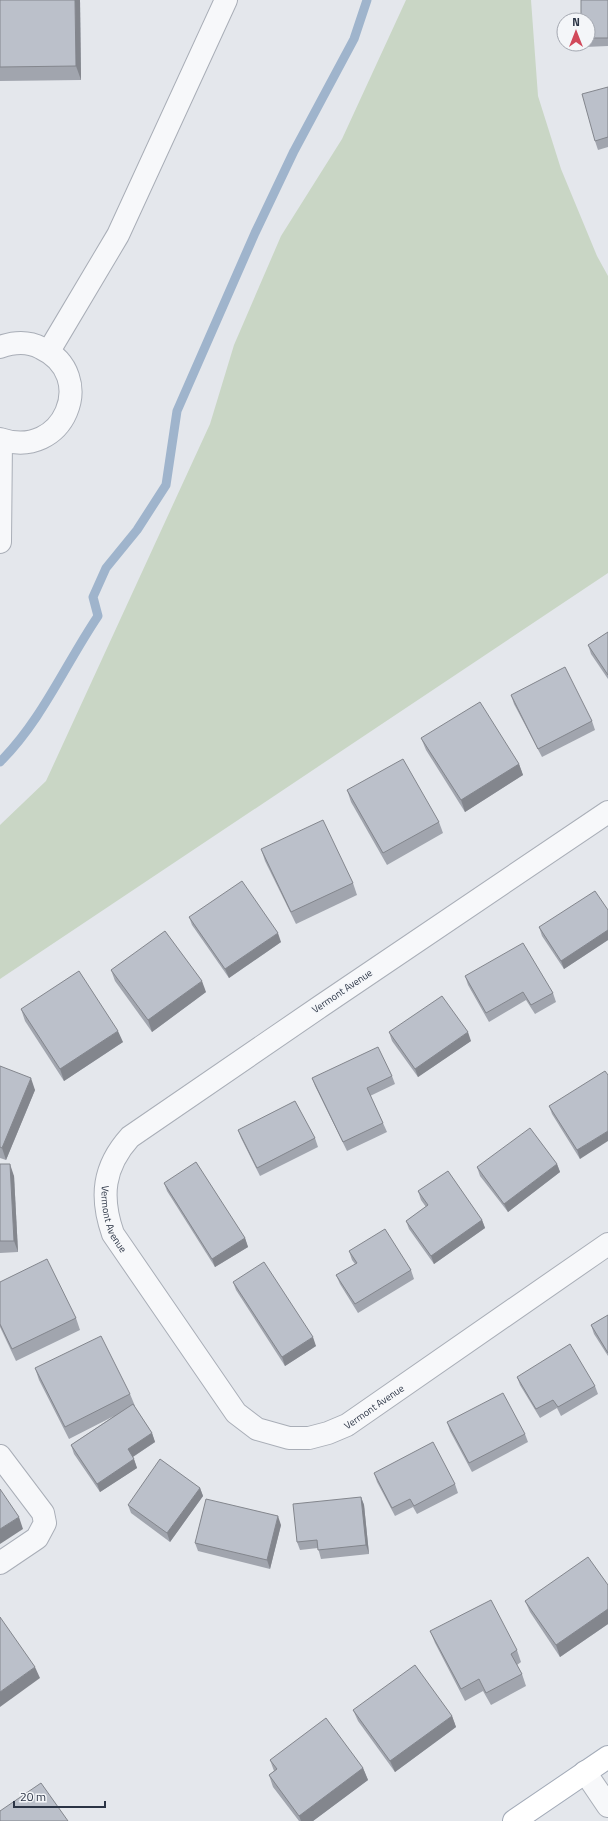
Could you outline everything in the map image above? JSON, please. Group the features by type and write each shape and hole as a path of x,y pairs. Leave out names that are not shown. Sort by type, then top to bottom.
{"main road":[{"path":"514,1821 608,1756"}],"street":[{"path":"49,351 118,235 226,0"},
{"path":"0,347 17,342 34,344 49,351 61,362 68,377 71,393 68,410 60,424 48,435 33,442 17,443 0,440 0,542"},
{"name":"Vermont Avenue","path":"608,812 130,1137 118,1150 111,1164 106,1191 106,1206 113,1234 236,1413 257,1429 289,1438 309,1438 328,1433 346,1425 608,1244"},
{"path":"0,1456 43,1513 45,1522 37,1538 0,1563"},
{"path":"585,1772 608,1806"}],"green space":[{"path":"406,0 531,0 538,96 561,169 597,256 608,276 608,573 0,979 0,825 46,781 210,424 234,345 281,236 342,139"}],"building":[{"path":"0,0 75,0 76,66 0,67"},
{"path":"581,0 608,0 608,38 596,38 596,12 581,12"},
{"path":"608,87 608,137 595,141 582,94"},
{"path":"608,632 608,675 588,645"},
{"path":"565,667 592,721 538,749 511,695"},
{"path":"480,702 519,764 461,800 421,738"},
{"path":"403,759 439,822 383,853 347,790"},
{"path":"323,820 353,883 291,912 261,849"},
{"path":"242,881 278,933 225,969 189,917"},
{"path":"595,891 608,910 608,930 561,961 539,927"},
{"path":"165,931 202,981 148,1020 111,970"},
{"path":"523,943 553,993 531,1005 523,992 486,1013 465,976"},
{"path":"79,971 118,1031 60,1069 21,1009"},
{"path":"442,996 468,1032 415,1069 389,1032"},
{"path":"378,1047 392,1076 367,1088 383,1123 343,1142 312,1078"},
{"path":"0,1066 31,1078 2,1148 0,1147"},
{"path":"605,1071 608,1075 608,1131 577,1150 549,1106"},
{"path":"295,1101 315,1138 257,1168 238,1130"},
{"path":"530,1128 557,1164 504,1204 477,1167"},
{"path":"196,1162 245,1238 212,1259 164,1183"},
{"path":"0,1164 10,1164 14,1241 0,1241"},
{"path":"448,1171 482,1220 431,1256 406,1221 428,1205 418,1191"},
{"path":"385,1229 411,1270 355,1304 336,1275 357,1263 349,1251"},
{"path":"47,1259 76,1318 12,1349 0,1324 0,1282"},
{"path":"264,1262 313,1337 282,1357 233,1282"},
{"path":"608,1315 608,1353 591,1325"},
{"path":"101,1336 130,1394 65,1427 35,1368"},
{"path":"570,1344 595,1386 558,1407 553,1400 536,1409 517,1377"},
{"path":"503,1393 525,1434 469,1463 447,1422"},
{"path":"133,1404 152,1433 128,1449 134,1459 97,1484 71,1445"},
{"path":"433,1442 455,1484 414,1506 410,1499 392,1508 374,1473"},
{"path":"160,1459 200,1488 167,1533 128,1505"},
{"path":"0,1489 19,1517 0,1529"},
{"path":"361,1497 366,1545 318,1550 317,1540 297,1542 293,1504"},
{"path":"206,1499 278,1516 267,1560 195,1543"},
{"path":"588,1557 608,1585 608,1609 556,1645 525,1601"},
{"path":"491,1600 517,1650 511,1654 522,1674 486,1693 479,1679 461,1689 430,1631"},
{"path":"0,1617 35,1667 0,1692"},
{"path":"415,1665 452,1716 390,1761 353,1710"},
{"path":"326,1718 363,1768 299,1816 269,1775 277,1769 270,1760"},
{"path":"41,1783 68,1821 0,1821 0,1811"}],"waterway":[{"path":"0,762 15,746 41,710 98,616 93,597 106,568 137,530 166,485 177,411 255,233 294,151 354,39 367,0"}]}
